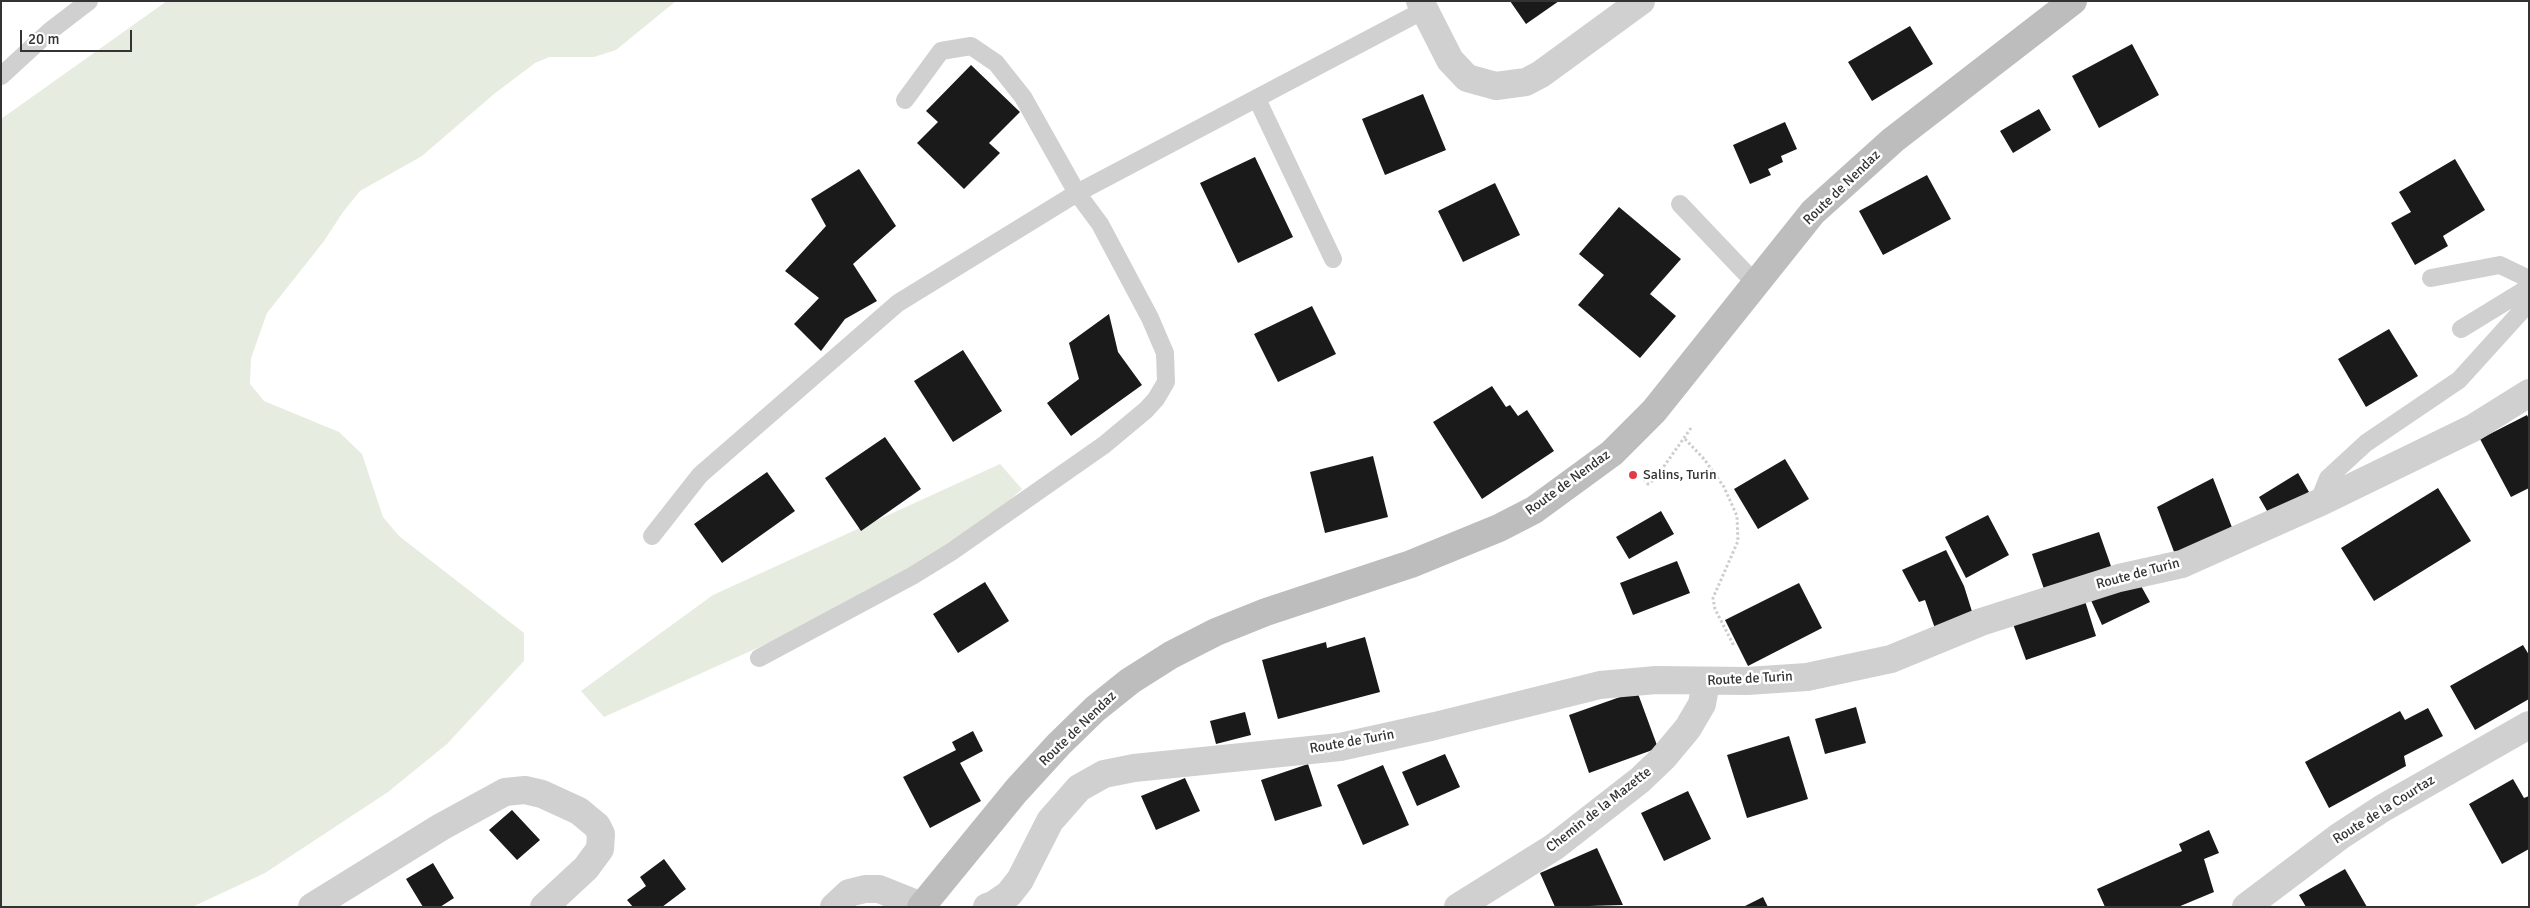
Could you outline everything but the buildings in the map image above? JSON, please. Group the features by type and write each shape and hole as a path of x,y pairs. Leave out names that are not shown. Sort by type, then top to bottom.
{"main road":[{"name":"Route de Nendaz","path":"922,906 1016,791 1059,744 1095,709 1130,682 1171,655 1216,632 1266,612 1464,544 1534,510 1612,453 1654,411 1813,212 1893,140 2073,1"}],"street":[{"path":"1422,6 1450,60 1466,78 1496,86 1526,82 1540,74 1641,1"},
{"name":"Route de Turin","path":"987,907 1009,894 1020,880 1050,821 1079,788 1104,774 1134,768 1340,746 1435,726 1600,685 1656,680 1706,682 1807,677 1891,659 1988,620 2120,578 2182,564 2323,501 2473,428 2529,393"},
{"name":"Chemin de la Mazette","path":"1472,903 1554,847 1640,780 1664,758 1688,728 1702,704 1706,682"},
{"name":"Route de la Courtaz","path":"2246,907 2340,836 2383,808 2529,725"},
{"path":"312,907 440,827 496,796 504,792 525,790 542,794 579,811 597,826 601,834 600,849 586,868 544,907"},
{"path":"834,907 849,893 865,889 879,889 922,906"}],"lane":[{"path":"1,76 50,30 89,1"},
{"path":"652,536 700,476 898,303 1077,193 1257,99 1422,6"},
{"path":"759,658 912,576 951,552 1104,445 1146,410 1156,399 1166,382 1165,353 1150,318 1100,224 1077,193 1023,97 996,63 971,46 941,51 905,100"},
{"path":"1257,99 1333,260"},
{"path":"1680,204 1756,284"},
{"path":"2323,501 2322,494 2328,478 2366,443 2459,380 2526,306 2528,288 2525,277 2500,265 2431,278"},
{"path":"2461,329 2528,288"}],"path":[{"path":"1644,480 1648,484 1655,479 1691,428"},
{"path":"1685,439 1704,459 1724,487 1737,516 1738,541 1713,598 1715,609 1736,649"}],"shaded area":[{"path":"167,1 676,1 616,50 594,57 549,57 535,63 494,94 422,156 360,191 343,212 324,241 267,313 251,358 250,384 264,401 339,432 362,454 383,517 399,536 524,633 524,661 447,744 388,792 265,873 192,907 1,907 1,119"},
{"path":"1000,464 1022,489 964,542 795,631 604,717 581,691 713,595"}],"place":[{"name":"Salins, Turin","path":"1633,475"}]}
